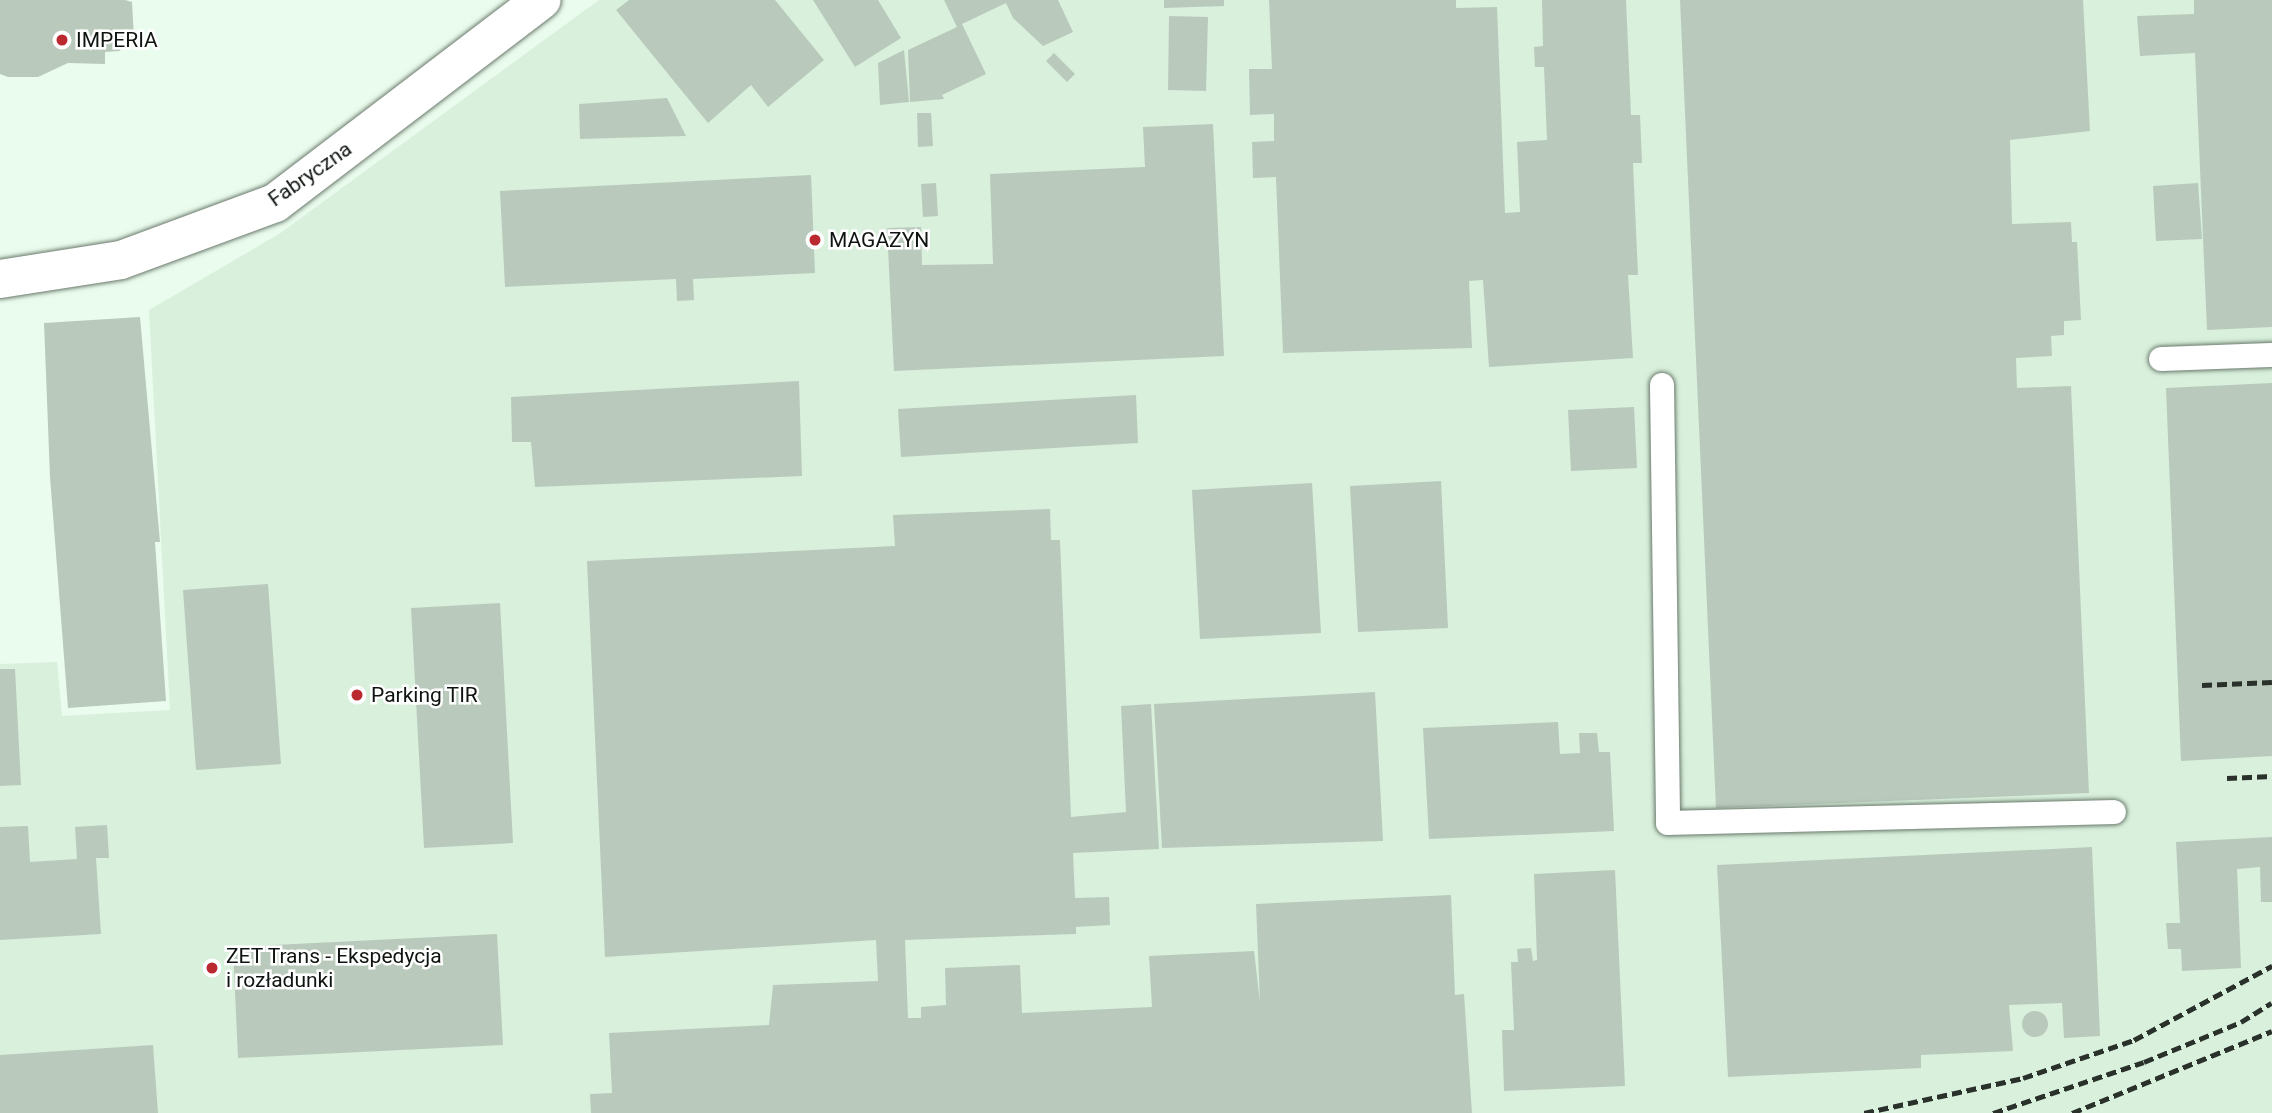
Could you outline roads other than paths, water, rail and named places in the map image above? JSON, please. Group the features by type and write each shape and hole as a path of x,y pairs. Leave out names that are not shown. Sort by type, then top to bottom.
{"street":[{"name":"Fabryczna","path":"0,279 121,260 275,203 541,0"}],"lane":[{"path":"2161,359 2272,355"},
{"path":"1662,385 1668,823 2114,812"}],"railway":[{"path":"2202,685 2272,682"},
{"path":"2227,778 2272,776"},
{"path":"1864,1113 2023,1078 2134,1040 2272,966"},
{"path":"1993,1113 2144,1062 2241,1022 2272,1003"},
{"path":"2072,1113 2272,1031"}],"place":[{"name":"IMPERIA","path":"62,40"},
{"name":"MAGAZYN","path":"815,240"},
{"name":"Parking TIR","path":"357,695"},
{"name":"ZET Trans - Ekspedycja i rozładunki","path":"212,968"}]}
